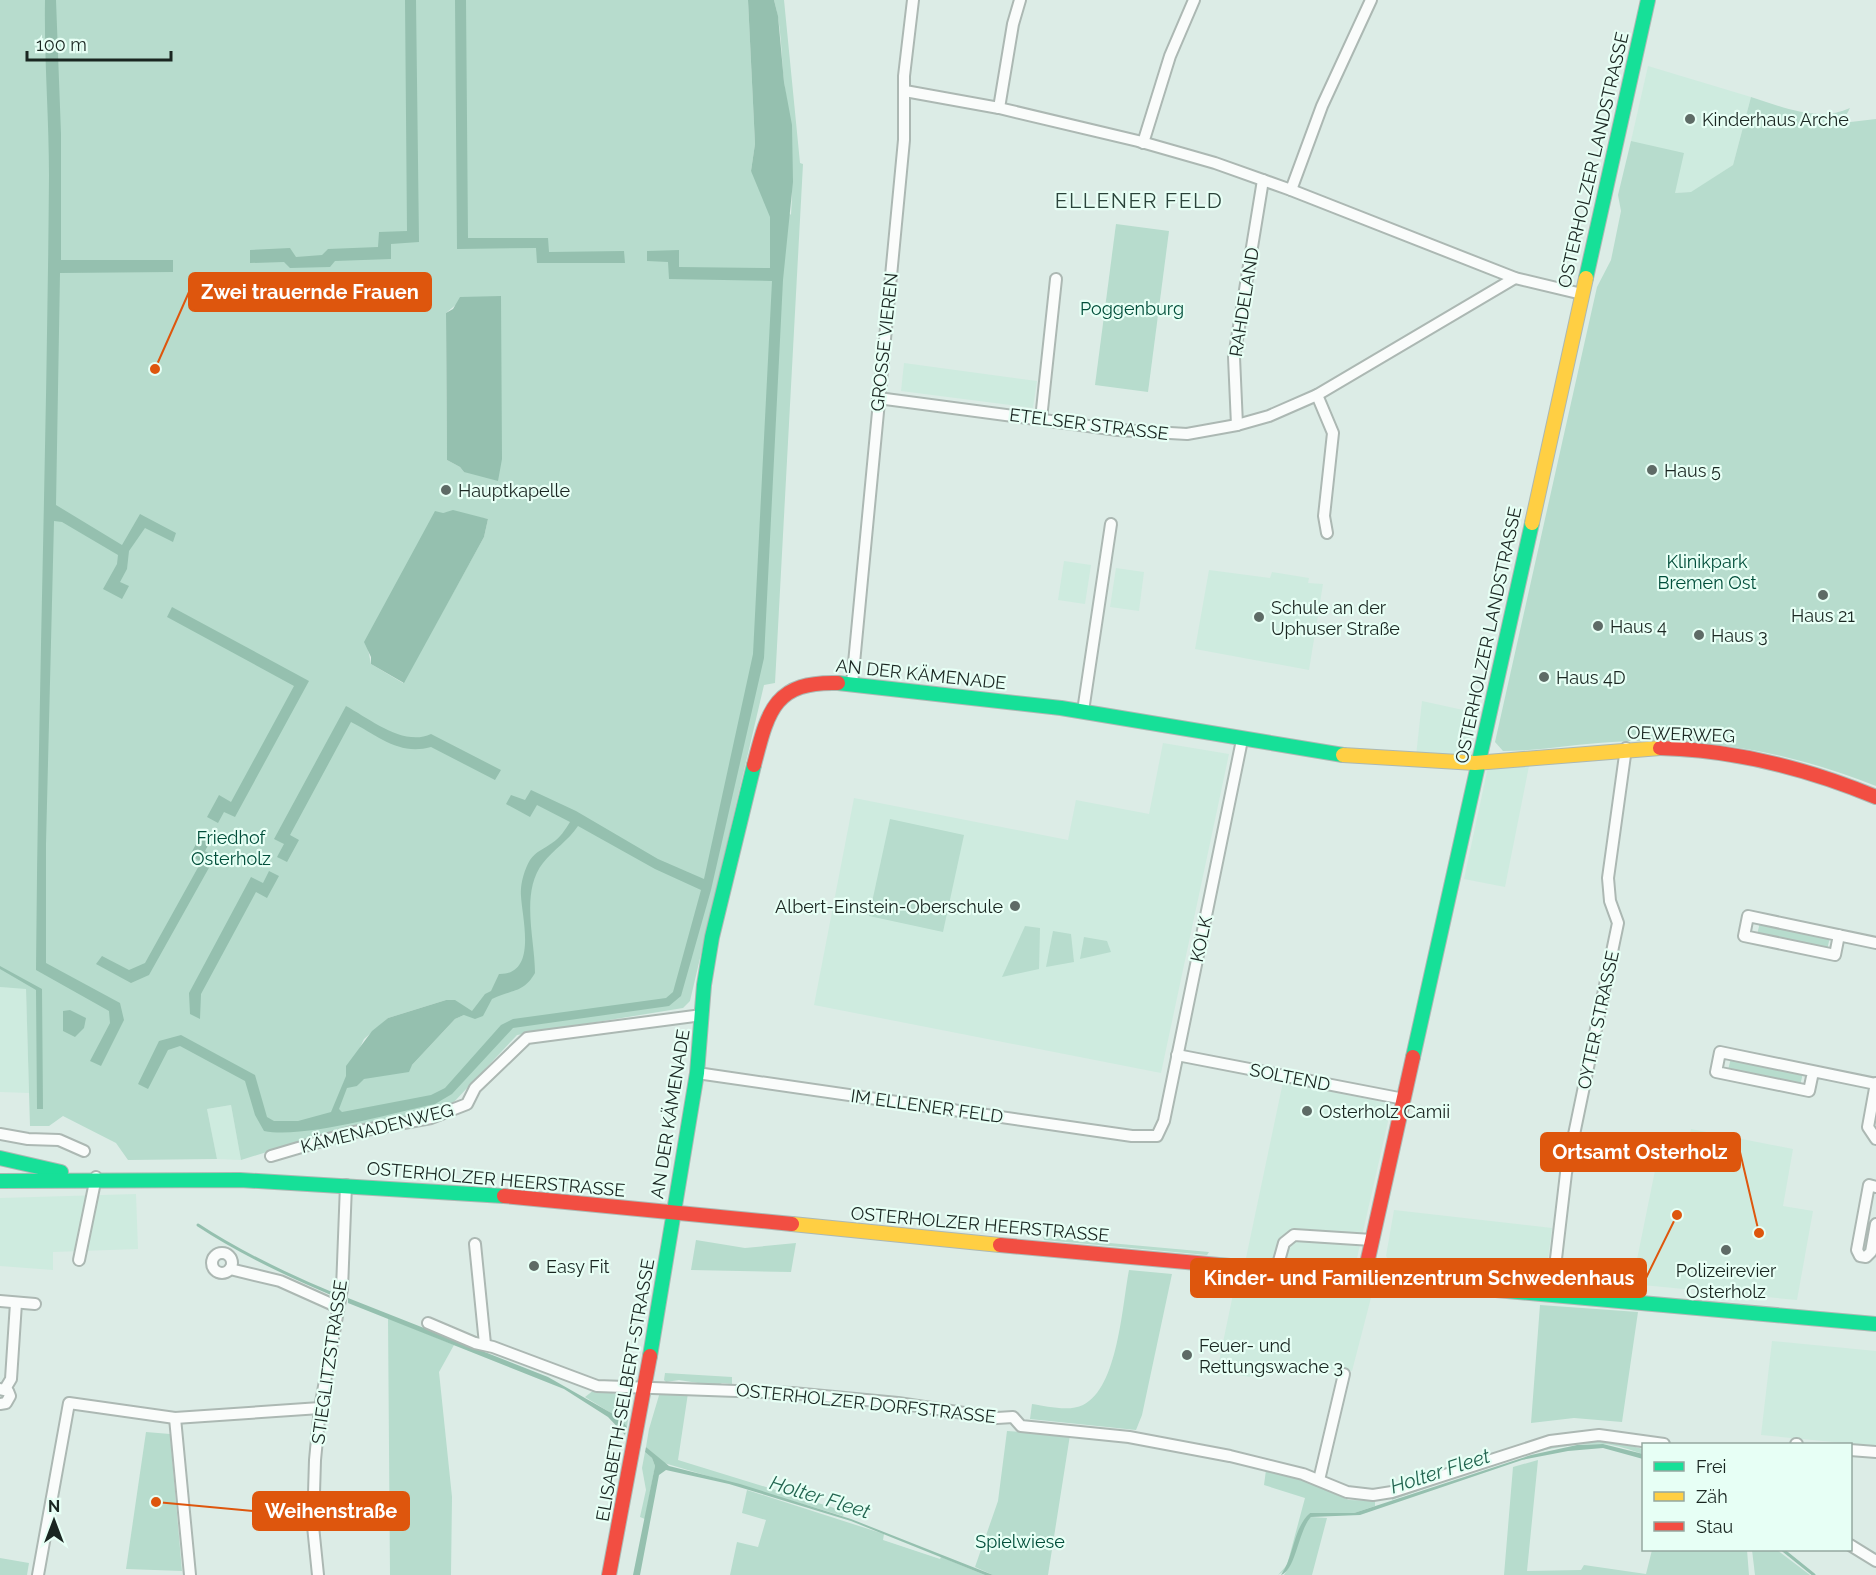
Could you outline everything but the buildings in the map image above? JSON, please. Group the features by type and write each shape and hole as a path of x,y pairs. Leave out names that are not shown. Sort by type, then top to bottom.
{"main road":[{"name":"OSTERHOLZER LANDSTRASSE","path":"1364,1277 1648,0"},
{"name":"AN DER KÄMENADE","path":"674,1212 697,1073 712,936 764,726 778,696 817,682 955,693 1083,711 1301,751 1368,759 1478,763"},
{"name":"OEWERWEG","path":"1478,763 1626,748 1690,750 1758,757 1813,772 1876,797"},
{"path":"0,1158 32,1173"},
{"name":"OSTERHOLZER HEERSTRASSE","path":"32,1173 80,1177 346,1185 674,1212 919,1237 1876,1324"},
{"path":"0,1180 32,1173"},
{"name":"ELISABETH-SELBERT-STRASSE","path":"609,1575 645,1386 674,1212"}],"street":[{"name":"GROSSE VIEREN","path":"852,684 904,140 905,91 913,0"},
{"path":"999,108 1013,24 1020,0"},
{"path":"1143,142 1170,57 1194,0"},
{"path":"1291,190 1322,106 1371,0"},
{"path":"905,91 999,108 1143,142 1291,190 1515,278 1582,294"},
{"name":"RAHDELAND","path":"1237,425 1234,357 1263,180"},
{"name":"ETELSER STRASSE","path":"878,398 1153,434 1187,434 1237,425 1269,416 1317,395 1515,278"},
{"path":"1041,419 1056,279"},
{"path":"1317,395 1333,433 1324,516 1327,533"},
{"path":"1083,711 1111,524"},
{"name":"KOLK","path":"1156,1136 1164,1121 1242,740"},
{"name":"OYTER STRASSE","path":"1552,1293 1566,1173 1618,923 1610,901 1608,878 1626,748"},
{"path":"1839,935 1835,955 1744,936 1748,916 1839,935 1876,943"},
{"name":"KÄMENADENWEG","path":"271,1156 349,1133 431,1118 467,1104 475,1089 527,1038 702,1015"},
{"path":"1813,1072 1809,1091 1716,1072 1720,1052 1876,1084 1868,1127 1876,1139"},
{"name":"SOLTEND","path":"1177,1055 1404,1099"},
{"name":"IM ELLENER FELD","path":"697,1073 1132,1136 1156,1136"},
{"path":"0,1134 28,1139 59,1140 84,1151"},
{"path":"79,1260 96,1177"},
{"name":"STIEGLITZSTRASSE","path":"318,1575 313,1526 320,1408 342,1289 346,1185"},
{"path":"1876,1187 1869,1185 1857,1250 1860,1256 1866,1257 1871,1252 1876,1224"},
{"path":"1277,1268 1284,1243 1294,1235 1372,1240"},
{"path":"475,1244 485,1344"},
{"path":"230,1269 280,1281 338,1307"},
{"path":"0,1301 35,1304"},
{"path":"0,1405 10,1399 3,1389 11,1379 16,1303"},
{"name":"OSTERHOLZER DORFSTRASSE","path":"428,1323 475,1343 485,1344 597,1386 645,1386 817,1395 898,1403 997,1418 1013,1417 1021,1426 1140,1440 1230,1456 1319,1480 1359,1495 1376,1495 1558,1439 1599,1435 1657,1443"},
{"path":"1319,1480 1344,1374"},
{"path":"38,1575 69,1403 175,1418 320,1408"},
{"path":"175,1418 190,1575"},
{"path":"1852,1450 1876,1452"},
{"path":"1852,1546 1876,1561"}],"shaded area":[{"path":"45,0 56,0 61,134 61,260 173,260 173,272 60,273 56,505 122,545 140,514 176,533 173,542 145,528 129,551 127,569 120,582 129,586 122,599 103,589 117,564 118,555 62,522 54,521 46,844 46,963 120,1003 124,1020 101,1066 90,1061 110,1023 109,1011 36,970 49,175"},
{"path":"405,0 416,0 419,242 391,244 391,259 335,261 330,267 290,268 284,262 250,263 250,250 290,248 296,257 322,255 328,249 378,247 379,232 407,231"},
{"path":"455,0 466,0 468,238 548,238 549,252 624,251 625,263 537,263 536,248 457,249"},
{"path":"748,0 774,0 792,125 793,182 783,280 764,658 711,890 681,996 669,1006 513,1028 452,1094 435,1104 324,1128 281,1133 264,1131 255,1115 245,1081 180,1046 168,1050 148,1089 138,1084 159,1041 181,1035 255,1075 267,1117 274,1121 298,1121 331,1112 346,1076 346,1066 372,1031 388,1018 446,1000 455,1000 472,1011 485,994 491,991 499,974 511,972 519,965 525,944 521,892 524,873 532,857 557,839 570,822 537,805 530,817 506,804 511,795 525,800 531,790 576,811 658,859 704,879 753,654 772,281 669,279 668,262 647,261 647,251 679,250 679,267 770,268 770,217 751,171 755,144","holes":["578,826 655,869 701,890 673,992 666,998 513,1019 501,1025 445,1088 431,1095 342,1112 339,1109 347,1088 357,1086 364,1079 409,1072 412,1065 455,1019 464,1015 475,1019 483,1016 492,999 526,985 535,973 530,902 536,875 547,858"]},
{"name":"Kinderhaus Arche","path":"1648,66 1751,97 1733,165 1692,192 1675,193 1631,141"},
{"path":"501,296 502,459 498,481 464,472 447,460 446,313 453,309 460,297"},
{"path":"904,363 1037,381 1033,408 901,391"},
{"path":"453,510 488,519 484,537 404,683 371,664 371,657 364,642 435,511 443,513"},
{"path":"1064,561 1091,565 1085,604 1058,600"},
{"path":"1116,568 1144,572 1139,611 1110,607"},
{"name":"Schule an der Uphuser Straße","path":"1209,570 1270,578 1272,572 1309,578 1308,583 1323,584 1309,670 1195,649"},
{"path":"172,607 309,681 235,817 224,812 218,823 207,817 219,795 231,802 294,686 167,617"},
{"path":"1422,701 1477,713 1466,754 1416,756"},
{"path":"346,706 387,730 399,734 421,737 431,734 501,770 495,780 431,747 409,749 399,747 351,722 290,835 299,840 287,862 277,857 284,844 274,839"},
{"name":"Albert-Einstein-Oberschule","path":"1163,743 1229,754 1161,1073 814,1005 854,798 1068,840 1076,800 1149,814"},
{"path":"1529,766 1505,887 1464,879 1488,767"},
{"path":"201,835 211,840 205,851 215,857 149,975 131,983 96,964 102,956 129,970 145,963 201,862 190,855"},
{"path":"269,871 279,876 267,898 256,892 201,994 200,1019 190,1014 189,993 251,877 263,883"},
{"path":"0,966 42,989 43,1109 37,1109 36,990 0,969"},
{"path":"0,987 26,988 29,1093 0,1092"},
{"path":"70,1010 86,1018 84,1028 75,1037 63,1031 63,1011"},
{"path":"1283,1082 1392,1104 1355,1267 1246,1258"},
{"path":"231,1105 241,1160 217,1159 207,1109"},
{"path":"1691,1129 1793,1149 1783,1206 1813,1211 1797,1300 1632,1284 1662,1136 1688,1140"},
{"path":"136,1194 138,1249 53,1252 53,1270 0,1266 0,1198"},
{"path":"1394,1210 1552,1228 1546,1276 1390,1262 1386,1256"},
{"path":"1236,1280 1372,1294 1352,1371 1254,1361 1250,1377 1217,1371"},
{"path":"348,1298 548,1377 620,1418 627,1427 625,1435 608,1417 564,1389 348,1303"},
{"path":"1772,1341 1876,1351 1876,1446 1761,1435"},
{"path":"1603,1444 1642,1454 1642,1459 1603,1448 1568,1451 1522,1460 1360,1515 1311,1517 1303,1531 1290,1566 1281,1575 1289,1560 1300,1526 1310,1513 1354,1513 1531,1455 1577,1445"},
{"path":"646,1447 669,1466 740,1484 851,1519 993,1575 985,1575 851,1521 729,1484 666,1470 659,1475 640,1575 633,1575 655,1466 652,1458 645,1452"}],"green space":[{"name":"Friedhof Osterholz","path":"0,0 748,0 755,144 751,171 791,215 790,133 780,31 774,0 784,0 800,163 803,164 775,683 764,685 690,1001 683,1008 517,1035 453,1103 441,1110 321,1135 241,1160 231,1105 207,1109 217,1159 128,1160 116,1143 63,1116 49,1126 30,1126 26,989 0,987","holes":["458,303 464,472 447,460 446,313","443,513 488,519 484,537 403,683 371,664 368,649","446,1000 464,1015 455,1019 412,1065 363,1079 357,1086 343,1084 364,1039 388,1018"]},
{"name":"Klinikpark Bremen Ost","path":"1751,97 1813,114 1826,114 1850,108 1842,123 1876,119 1876,786 1812,764 1714,744 1646,741 1503,751 1495,742 1597,287 1611,260 1621,211 1618,195 1631,141 1684,153 1675,193 1691,192 1733,165"},
{"name":"Poggenburg","path":"1116,224 1169,231 1148,392 1095,385"},
{"path":"890,819 964,835 943,932 869,916"},
{"path":"1760,922 1830,937 1827,950 1757,935"},
{"path":"1025,926 1040,928 1039,969 1002,977"},
{"path":"1053,931 1071,934 1074,962 1046,967"},
{"path":"1084,937 1107,941 1111,952 1080,959"},
{"path":"1731,1058 1803,1073 1800,1086 1728,1070"},
{"path":"1043,1237 1209,1252 1207,1255 1044,1240"},
{"path":"696,1240 745,1248 796,1243 791,1272 691,1270"},
{"path":"1129,1270 1172,1274 1142,1415 1136,1430 1030,1419 1032,1404 1071,1408 1083,1405 1095,1396 1111,1364 1121,1324"},
{"path":"1540,1305 1638,1312 1622,1422 1574,1418 1531,1423"},
{"path":"388,1318 454,1345 439,1372 452,1497 451,1575 390,1575"},
{"path":"665,1373 732,1377 732,1384 722,1383 717,1386 679,1380 666,1382"},
{"path":"594,1390 631,1396 627,1427 619,1418 585,1397"},
{"path":"660,1392 688,1393 678,1460 844,1511 843,1516 664,1463 646,1447"},
{"name":"Spielwiese","path":"1007,1431 1070,1435 1048,1575 993,1575 975,1567 998,1501"},
{"path":"146,1432 170,1434 182,1571 126,1569"},
{"path":"1594,1440 1612,1441 1642,1449 1642,1454 1604,1444 1552,1449 1496,1463 1392,1500 1392,1496 1544,1445"},
{"path":"645,1452 652,1458 655,1466 645,1519 640,1517 646,1490 642,1468"},
{"path":"1538,1460 1527,1571 1581,1570 1584,1565 1646,1574 1652,1551 1747,1551 1749,1575 1504,1575 1513,1467"},
{"path":"1266,1470 1297,1478 1349,1500 1375,1501 1375,1506 1354,1513 1310,1513 1301,1528 1289,1563 1278,1575 1287,1565 1305,1498 1264,1485"},
{"path":"747,1490 884,1534 883,1540 940,1559 941,1557 985,1575 730,1575 737,1542 758,1547 766,1520 742,1513"},
{"path":"1311,1517 1327,1518 1312,1575 1284,1575 1292,1561 1302,1530"},
{"path":"1752,1551 1778,1551 1810,1575 1755,1575"},
{"path":"0,1558 29,1563 27,1575 0,1575"}],"waterway":[{"name":"Holter Fleet","path":"198,1225 265,1263 335,1295"},
{"name":"Holter Fleet","path":"1784,1551 1814,1575"}],"traffic: fast":[{"path":"1586,278 1648,0"},
{"path":"1413,1057 1532,523"},
{"path":"838,683 1061,708 1343,755"},
{"path":"650,1356 697,1073 704,985 712,937 754,765"},
{"path":"0,1158 61,1172"},
{"path":"0,1181 240,1180 504,1196"},
{"path":"1284,1271 1876,1324"}],"traffic: slow":[{"path":"1532,523 1586,278"},
{"path":"1343,755 1475,763 1660,748"},
{"path":"792,1224 1000,1245"}],"traffic: jam":[{"path":"754,765 764,729 777,703 800,687 838,683"},
{"path":"1660,748 1716,752 1770,762 1823,777 1876,797"},
{"path":"1364,1277 1413,1057"},
{"path":"504,1196 792,1224"},
{"path":"1000,1245 1284,1271"},
{"path":"609,1575 650,1356"}],"place":[{"name":"Kinderhaus Arche","path":"1690,119"},
{"name":"Zwei trauernde Frauen","path":"155,369"},
{"name":"Haus 5","path":"1652,470"},
{"name":"Hauptkapelle","path":"446,490"},
{"name":"Haus 21","path":"1823,595"},
{"name":"Schule an der Uphuser Straße","path":"1259,617"},
{"name":"Haus 4","path":"1598,626"},
{"name":"Haus 3","path":"1699,635"},
{"name":"Haus 4D","path":"1544,677"},
{"name":"Albert-Einstein-Oberschule","path":"1015,906"},
{"name":"Osterholz Camii","path":"1307,1111"},
{"name":"Kinder- und Familienzentrum Schwedenhaus","path":"1677,1215"},
{"name":"Ortsamt Osterholz","path":"1759,1233"},
{"name":"Polizeirevier Osterholz","path":"1726,1250"},
{"name":"Easy Fit","path":"534,1266"},
{"name":"Feuer- und Rettungswache 3","path":"1187,1355"},
{"name":"Weihenstraße","path":"156,1502"}],"district":[{"name":"ELLENER FELD","path":"1139,200"}]}
